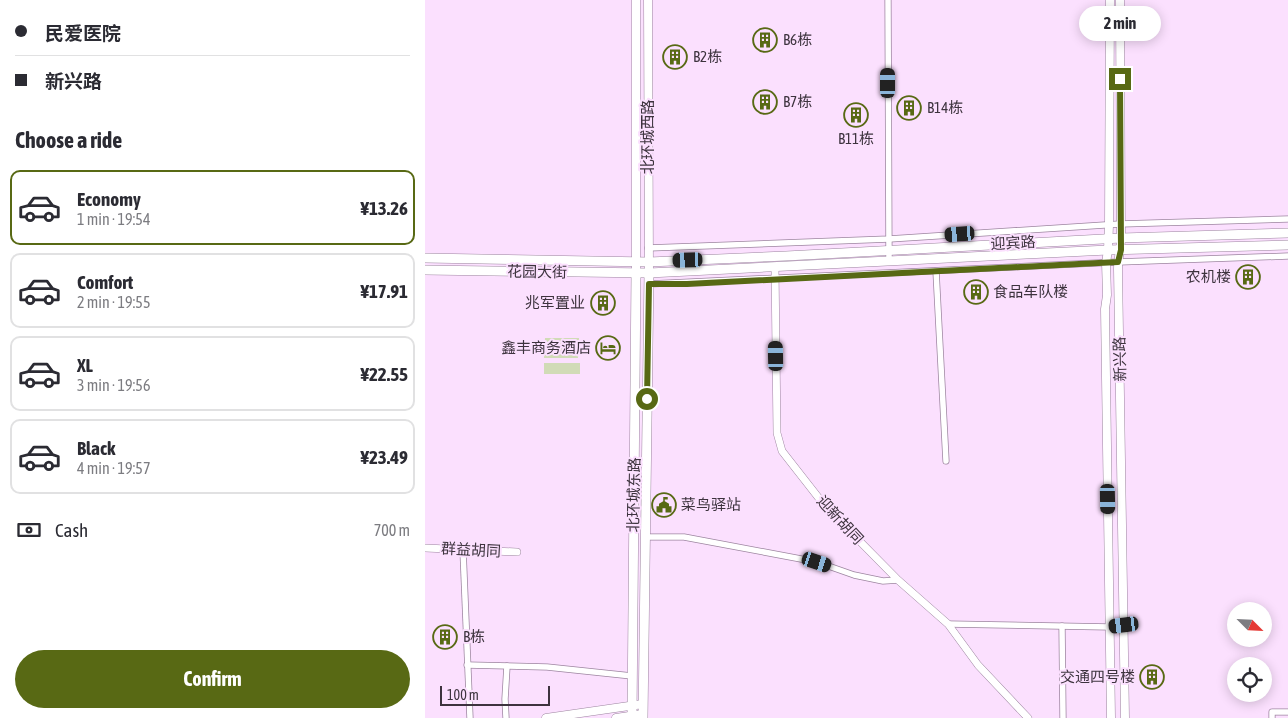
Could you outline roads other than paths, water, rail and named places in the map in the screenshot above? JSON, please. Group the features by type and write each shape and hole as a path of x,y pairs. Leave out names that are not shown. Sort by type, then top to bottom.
{"main road":[{"name":"北环城西路","path":"636,0 636,273"},
{"name":"北环城西路","path":"648,0 649,273"},
{"name":"新兴路","path":"1109,0 1109,238 1106,263 1107,295 1105,309 1111,718"},
{"name":"新兴路","path":"1120,0 1121,250 1118,262 1125,718"},
{"name":"迎宾路","path":"649,262 1109,238 1288,233"},
{"name":"迎宾路","path":"649,273 1108,250 1288,245"},
{"name":"花园大街","path":"425,258 649,262"},
{"name":"花园大街","path":"425,270 649,273"},
{"name":"北环城东路","path":"632,717 636,273"},
{"name":"北环城东路","path":"643,716 649,273"},
{"path":"546,718 643,704"},
{"path":"616,718 643,716"}],"street":[{"path":"888,0 889,260"},
{"path":"649,248 889,238 1120,224 1288,219"},
{"path":"649,284 1288,256"},
{"path":"931,258 934,271 946,461"},
{"name":"迎新胡同","path":"775,267 777,433 782,451 825,506 898,580 948,624 978,665 1028,718"},
{"path":"645,537 684,537 817,562 854,575 883,582 898,580"},
{"name":"群益胡同","path":"425,548 517,552"},
{"path":"463,550 469,718"},
{"path":"948,624 1110,627 1124,625"},
{"path":"1062,626 1063,718"},
{"path":"467,665 547,667 632,676"},
{"path":"506,718 507,666"},
{"path":"1272,718 1272,712 1288,712"}],"place":[{"name":"B6栋","path":"765,40"},
{"name":"B2栋","path":"675,57"},
{"name":"B7栋","path":"765,102"},
{"name":"B14栋","path":"909,108"},
{"name":"B11栋","path":"856,115"},
{"name":"农机楼","path":"1248,277"},
{"name":"食品车队楼","path":"976,292"},
{"name":"兆军置业","path":"603,303"},
{"name":"鑫丰商务酒店","path":"608,348"},
{"name":"菜鸟驿站","path":"664,505"},
{"name":"B栋","path":"445,637"},
{"name":"交通四号楼","path":"1152,677"}]}
